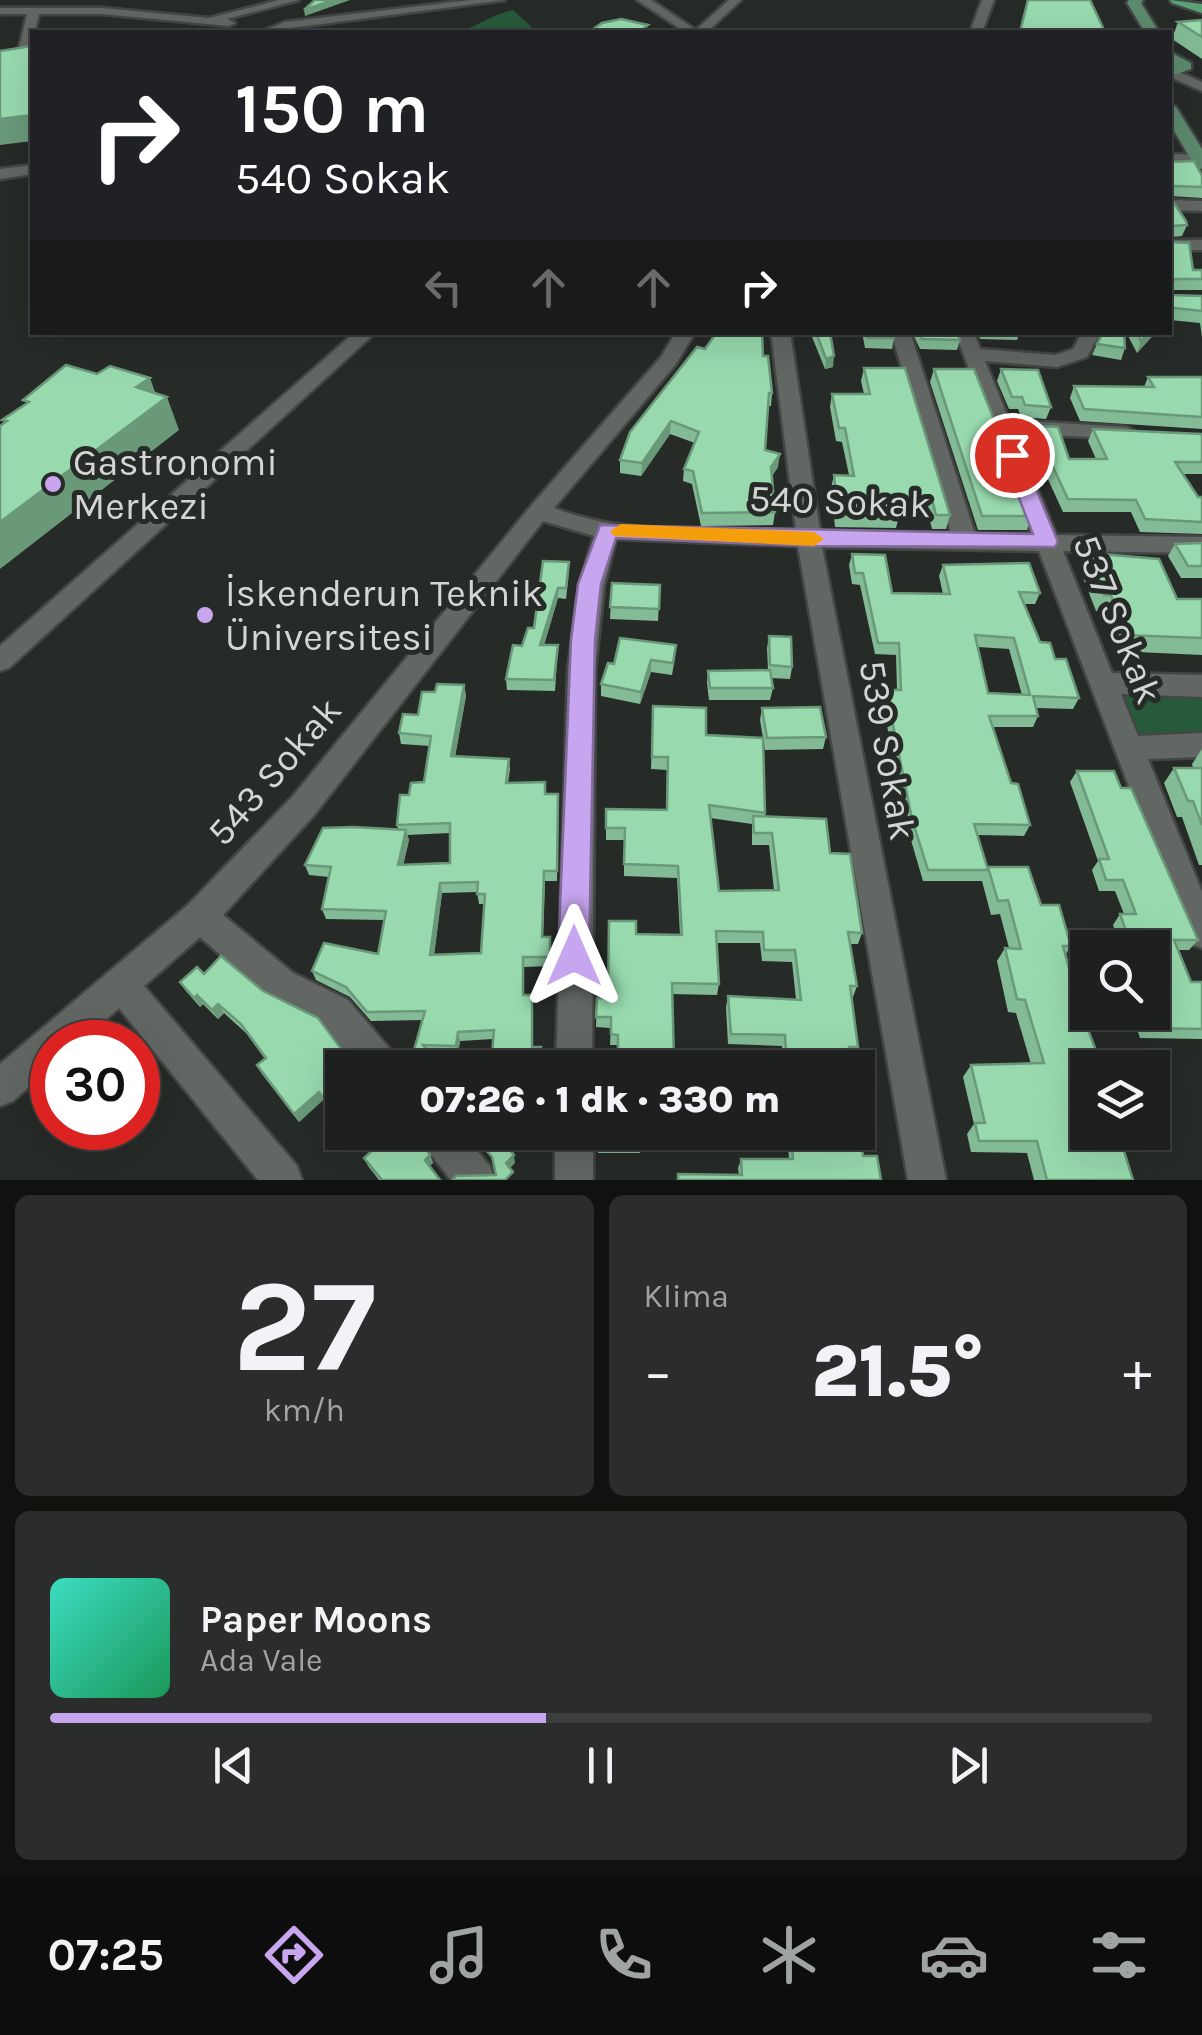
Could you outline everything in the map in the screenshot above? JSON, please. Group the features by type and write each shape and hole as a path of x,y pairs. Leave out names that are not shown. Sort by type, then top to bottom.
{"highway":[{"path":"1176,0 1200,4"}],"main road":[{"path":"1136,0 1143,23 1150,30"},
{"path":"1172,115 1200,161"}],"street":[{"path":"0,11 102,11 209,20 293,0"},
{"path":"264,29 448,0"},
{"path":"209,20 224,28 264,29 499,0"},
{"path":"643,0 689,30"},
{"path":"703,30 735,0"},
{"path":"977,30 988,0"},
{"path":"30,64 22,65 34,10"},
{"path":"319,22 333,30"},
{"path":"1174,66 1202,75"},
{"path":"1174,66 1202,87"},
{"path":"1172,158 1200,161"},
{"path":"0,174 30,170"},
{"path":"1172,204 1202,206"},
{"path":"1172,245 1202,245"},
{"path":"0,662 364,335"},
{"name":"543 Sokak","path":"0,1088 200,916 304,806 538,511 669,360 684,335"},
{"name":"539 Sokak","path":"780,335 809,539 927,1180"},
{"path":"901,335 966,542"},
{"path":"968,343 1057,361 1080,353 1090,335"},
{"name":"537 Sokak","path":"968,343 1202,933"},
{"path":"1000,426 1157,435"},
{"name":"540 Sokak","path":"538,511 561,522 607,530 809,539 1202,545"},
{"path":"574,1050 574,882 583,640 590,584 607,530"},
{"path":"1104,683 1202,686"},
{"path":"1130,748 1202,745"},
{"path":"200,916 281,984 336,1012 367,1050"},
{"path":"120,983 283,1180"},
{"path":"451,1150 476,1180"},
{"path":"574,1150 574,1180"}],"green space":[{"path":"513,10 535,30 464,30"},
{"path":"1122,690 1202,692 1202,737 1140,739"}],"building":[{"path":"315,0 333,0 304,10"},
{"path":"1028,0 1090,0 1104,30 1020,30"},
{"path":"621,19 648,25 642,30 592,30"},
{"path":"1202,20 1202,37 1178,22"},
{"path":"30,46 30,115 0,119 0,51"},
{"path":"1194,161 1202,176 1202,187 1172,186 1172,162"},
{"path":"1172,200 1186,221 1187,225 1172,226"},
{"path":"1172,242 1189,243 1193,270 1202,270 1202,279 1172,282"},
{"path":"1172,295 1202,296 1202,311 1174,308"},
{"path":"715,335 762,335 772,393 765,450 780,454 771,467 775,512 702,513 693,471 684,469 699,432 671,421 642,463 620,460 630,432 697,347 705,349"},
{"path":"817,335 830,335 834,356 826,359"},
{"path":"866,335 894,338 867,338"},
{"path":"920,335 958,335 960,340 922,339"},
{"path":"1102,335 1124,335 1125,348 1097,344"},
{"path":"66,365 97,374 110,366 150,378 136,387 167,397 0,522 0,426 7,421 2,420 29,402 23,400"},
{"path":"864,368 905,368 950,515 936,515 933,503 897,502 899,515 838,514 834,475 854,476 845,428 839,428 832,394 870,394"},
{"path":"934,369 974,369 1032,516 982,516"},
{"path":"1001,369 1038,370 1051,407 1025,405 1022,397 1012,397"},
{"path":"1148,377 1202,377 1202,417 1084,409 1074,386 1154,387"},
{"path":"1034,426 1058,427 1069,459 1107,459 1093,429 1202,434 1202,462 1175,462 1198,497 1202,497 1202,522 1145,519 1136,500 1068,499"},
{"path":"1202,543 1202,566 1188,566 1175,544"},
{"path":"1088,553 1159,559 1177,599 1202,599 1202,638 1124,635 1111,595 1104,595"},
{"path":"852,554 885,555 892,593 950,594 943,565 1029,563 1040,593 1019,592 1040,642 1050,643 1055,659 1066,659 1079,698 1033,696 1038,716 989,716 1011,783 1018,784 1030,825 974,824 988,870 928,870 912,819 886,690 901,690 899,643 878,643 863,573 855,573","holes":["975,635 1014,638 1030,695 988,693"]},
{"path":"543,561 569,562 566,588 558,588 540,645 558,645 554,680 506,679 513,645 522,646 528,628 534,628"},
{"path":"612,583 660,585 659,609 610,607"},
{"path":"769,636 791,637 792,667 770,665"},
{"path":"620,638 676,645 673,663 651,660 641,692 601,684 608,663 614,664"},
{"path":"770,670 773,688 710,688 708,671"},
{"path":"437,684 464,685 451,756 509,759 506,783 545,782 545,794 558,794 557,871 544,871 542,937 550,937 550,957 523,957 523,995 532,995 532,1047 541,1050 492,1050 494,1030 458,1032 456,1046 423,1045 427,1050 414,1050 425,1011 367,1012 346,987 312,971 324,943 378,954 386,911 322,909 331,867 305,865 323,828 406,830 398,865 450,863 450,823 397,825 400,795 409,795 411,783 424,782 431,736 399,733 403,714 418,715 422,692 435,692","holes":["478,882 477,894 485,894 481,953 430,955 440,883"]},
{"path":"653,706 706,708 706,735 763,738 765,813 709,805 719,891 779,890 772,833 754,833 753,816 826,819 830,853 850,854 862,933 848,932 857,986 850,986 858,1047 786,1050 785,1035 731,1034 728,996 801,1000 795,950 764,950 763,932 716,931 719,984 672,983 674,1050 618,1050 618,1035 611,1034 611,1017 596,1017 597,998 608,998 609,921 636,921 636,934 682,935 678,866 624,864 625,828 606,828 606,809 667,810 668,757 652,757"},
{"path":"820,707 826,737 767,738 762,708"},
{"path":"1174,768 1202,768 1202,825 1193,801 1188,801"},
{"path":"1077,771 1114,771 1121,788 1131,788 1198,940 1174,940 1191,982 1202,982 1202,1029 1170,1028 1170,930 1126,930 1120,914 1136,914 1123,880 1106,880 1099,859 1109,859"},
{"path":"988,867 1028,867 1041,905 1059,905 1070,943 1070,946 1063,946 1070,972 1070,1030 1088,1030 1096,1050 1070,1050 1070,1150 1124,1150 1133,1180 1047,1180 1037,1141 979,1141 975,1123 985,1123 971,1065 1044,1063 1025,1000 1017,999 1005,948 1021,949 1008,900 998,901"},
{"path":"221,956 263,991 318,1018 342,1050 325,1050 325,1100 319,1092 294,1114 257,1065 266,1058 241,1024 218,1004 212,1010 197,995 194,998 180,982 197,967 204,974"},
{"path":"373,1150 427,1150 430,1155 425,1160 440,1180 382,1180 364,1158"},
{"path":"486,1150 510,1150 514,1155 506,1163 513,1172 505,1180 453,1180 456,1176 496,1175 492,1157"},
{"path":"792,1150 862,1150 863,1156 877,1156 881,1180 678,1180 678,1174 742,1175 741,1159 793,1159"}],"slow traffic":[{"path":"621,531 814,539"}],"place":[{"name":"Gastronomi Merkezi","path":"53,484"},
{"name":"İskenderun Teknik Üniversitesi","path":"205,615"}],"route":[{"path":"574,956 583,640 590,584 607,530 809,539 1047,542 1012,455"}]}
